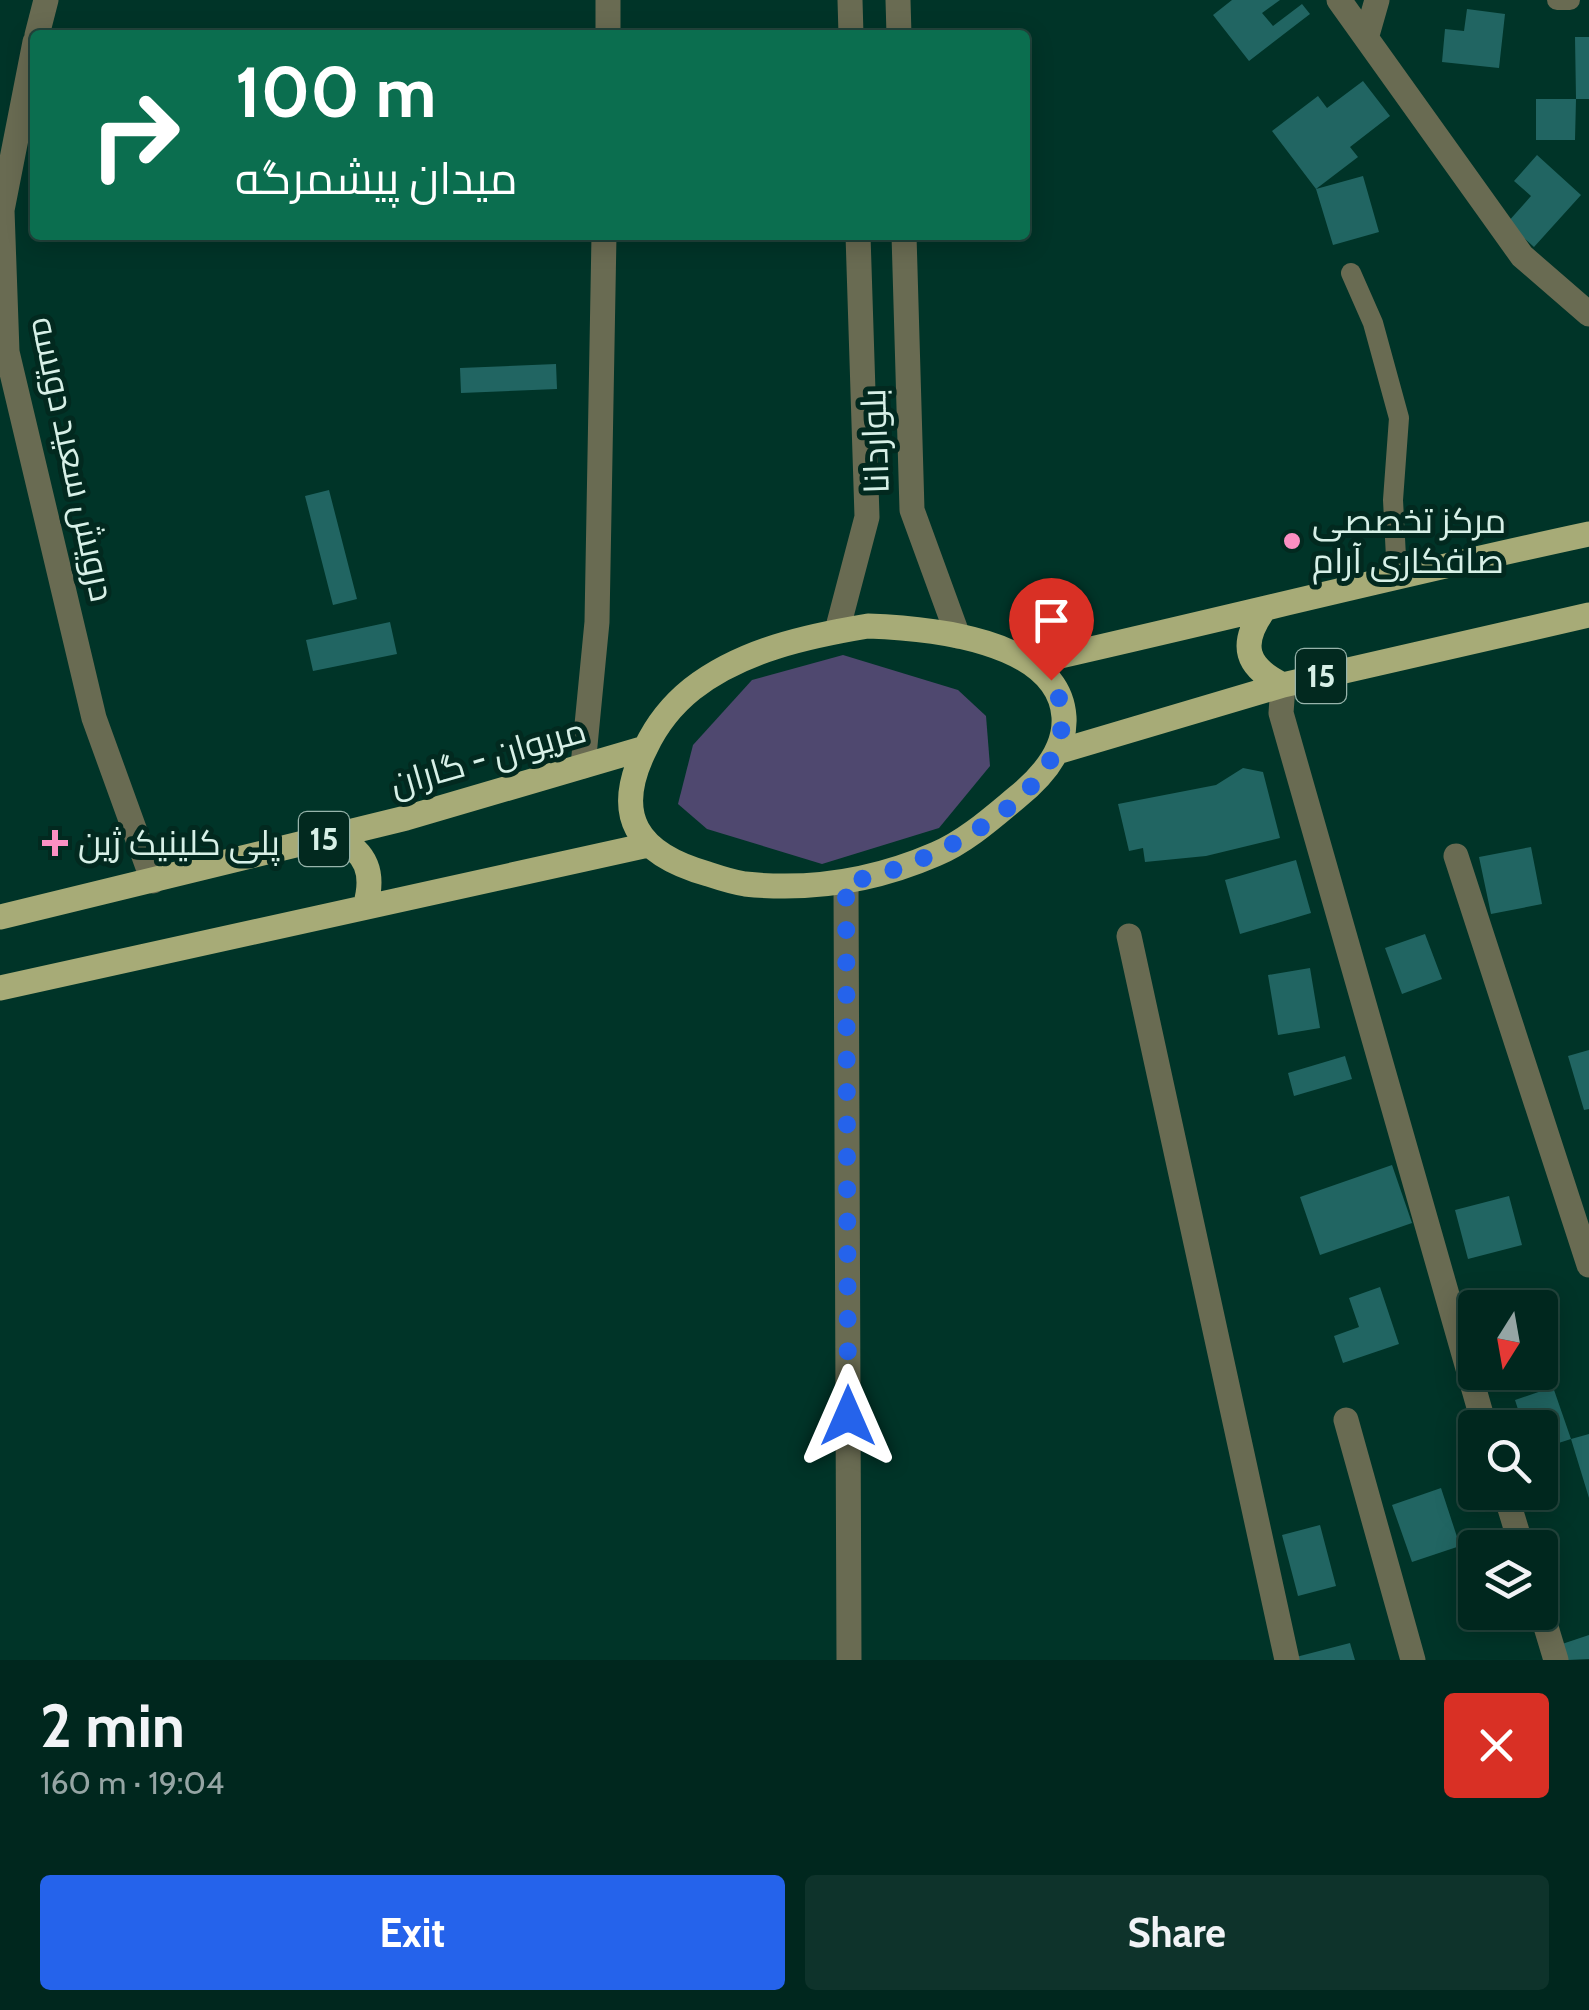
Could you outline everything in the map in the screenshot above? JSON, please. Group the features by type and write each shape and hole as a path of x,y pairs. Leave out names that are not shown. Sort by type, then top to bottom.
{"main road":[{"name":"15","path":"1030,664 1263,611 1402,574 1589,534"},
{"path":"1263,611 1249,631 1249,654 1262,675 1283,685"},
{"name":"15","path":"1057,752 1283,685 1589,615"},
{"path":"868,626 958,636 987,644 1030,664 1051,680 1062,702 1063,730 1057,752 1026,790 940,853 846,882 803,888 740,883 678,864 648,845 634,825 629,804 630,782 658,722 694,688 748,657 807,636 868,626"},
{"name":"مریوان - گاران","path":"0,917 336,836 645,748"},
{"path":"336,836 355,846 368,864 371,886 365,908"},
{"name":"15","path":"0,988 648,845"}],"street":[{"path":"38,30 46,0"},
{"path":"608,0 608,30"},
{"path":"850,0 851,30"},
{"path":"898,0 898,30"},
{"path":"1340,0 1522,256 1589,314"},
{"path":"1366,35 1377,0"},
{"name":"درویش سعید دویسه","path":"30,67 2,210 7,352 94,718 152,881"},
{"path":"583,766 598,622 604,240"},
{"name":"بلواردانا","path":"837,632 866,516 858,240"},
{"name":"بلواردانا","path":"904,240 912,510 958,636"},
{"path":"1283,685 1280,713 1480,1410"},
{"path":"1456,856 1589,1265"},
{"path":"846,882 849,1660"},
{"path":"1129,936 1288,1660"},
{"path":"1346,1420 1414,1660"},
{"path":"1547,1630 1556,1660"}],"lane":[{"path":"1558,0 1570,0"},
{"path":"1351,273 1372,323 1399,418 1392,500 1396,557 1402,574"}],"shaded area":[{"path":"843,655 958,690 986,716 990,766 939,828 822,864 707,829 678,804 693,745 752,680"}],"building":[{"path":"1232,0 1280,0 1262,13 1273,26 1302,4 1310,14 1249,61 1213,15"},
{"path":"1467,9 1505,14 1499,68 1442,62 1445,29 1464,31"},
{"path":"1575,37 1589,37 1589,99 1576,99"},
{"path":"1363,81 1390,116 1350,147 1358,157 1316,189 1272,131 1318,96 1327,108"},
{"path":"1536,99 1576,99 1575,140 1536,140"},
{"path":"1537,155 1581,195 1534,247 1507,223 1531,196 1514,181"},
{"path":"1363,176 1379,232 1333,245 1316,189"},
{"path":"556,364 557,389 461,393 460,368"},
{"path":"329,490 357,599 333,605 305,496"},
{"path":"390,622 397,654 313,671 306,640"},
{"path":"1243,768 1263,772 1280,838 1206,856 1145,862 1143,848 1129,851 1118,804 1216,785"},
{"path":"1531,847 1542,904 1491,914 1479,857"},
{"path":"1296,860 1311,913 1240,934 1225,880"},
{"path":"1425,934 1442,979 1402,994 1385,948"},
{"path":"1310,968 1320,1028 1278,1035 1268,975"},
{"path":"1589,1050 1589,1109 1584,1110 1568,1056"},
{"path":"1345,1056 1352,1079 1294,1096 1288,1073"},
{"path":"1392,1165 1412,1223 1320,1255 1300,1197"},
{"path":"1509,1196 1522,1245 1468,1259 1455,1210"},
{"path":"1380,1287 1399,1344 1343,1363 1334,1336 1359,1327 1349,1298"},
{"path":"1554,1390 1571,1439 1558,1443 1558,1410 1518,1410 1515,1400"},
{"path":"1589,1434 1589,1498 1571,1439"},
{"path":"1441,1488 1458,1547 1412,1562 1392,1505"},
{"path":"1320,1525 1336,1586 1298,1596 1282,1535"},
{"path":"1589,1635 1589,1659 1568,1660 1562,1644"},
{"path":"1350,1643 1355,1660 1296,1657"}],"place":[{"name":"مرکز تخصصی صافکاری آرام","path":"1292,541"},
{"name":"پلی کلینیک ژین","path":"55,843"}],"route":[{"path":"848,1416 846,882 940,853 1026,790 1051,762 1063,730 1062,702 1051,680"}]}
